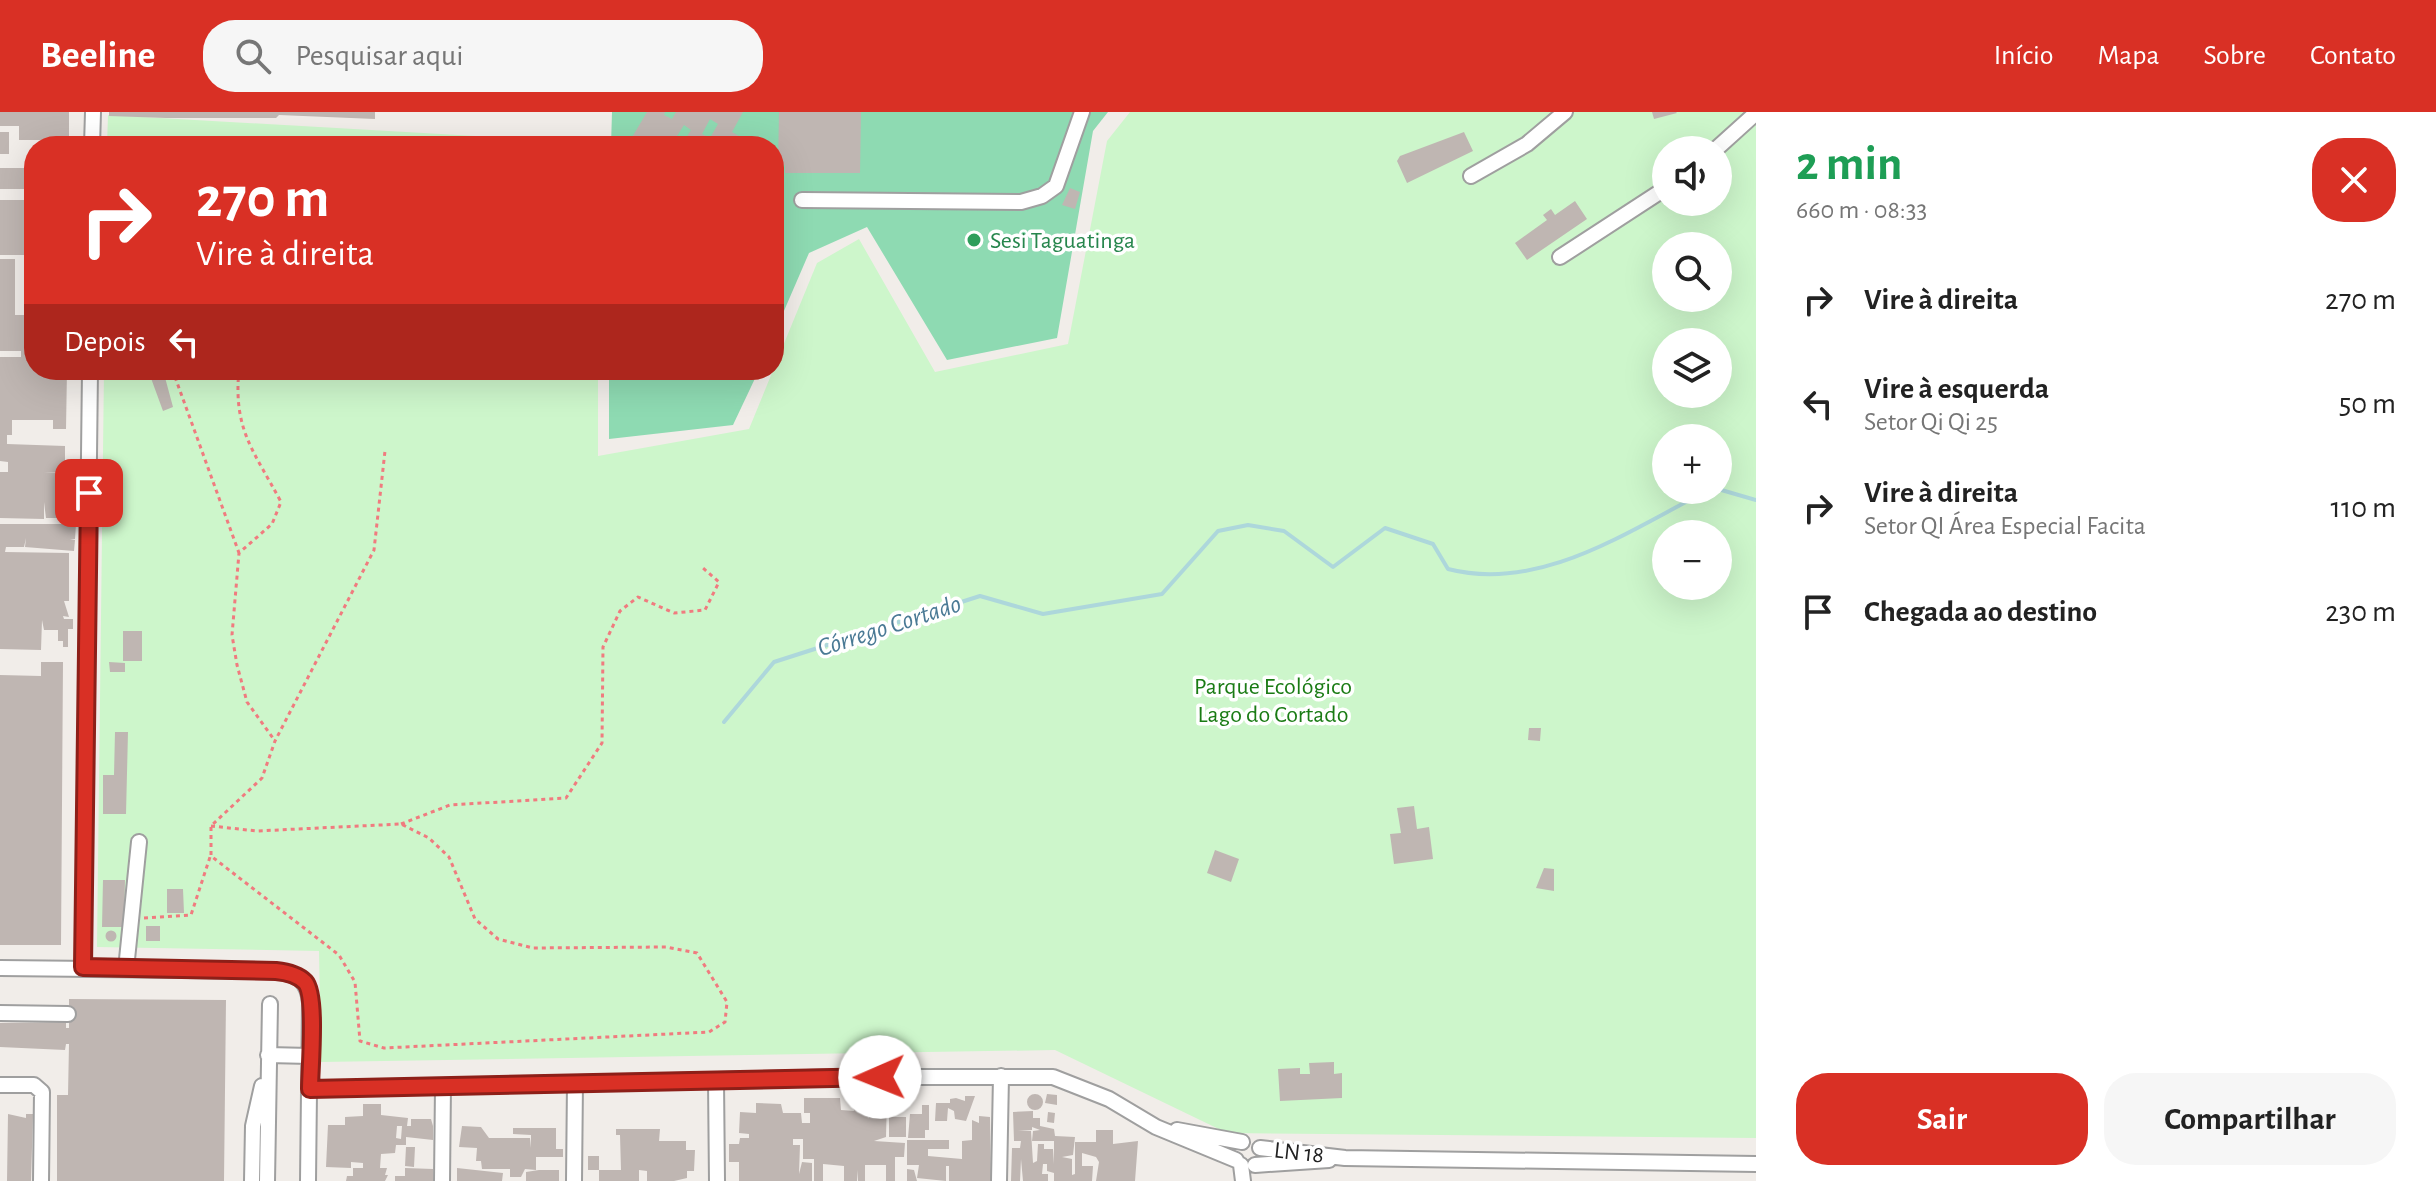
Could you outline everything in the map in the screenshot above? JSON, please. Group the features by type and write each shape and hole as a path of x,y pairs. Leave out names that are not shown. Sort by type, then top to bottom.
{"street":[{"path":"92,136 93,112"},
{"path":"802,200 1021,202 1042,196 1056,186 1082,112"},
{"path":"1471,176 1527,144 1565,112"},
{"path":"1731,136 1756,113"},
{"path":"1560,257 1652,197"},
{"path":"83,967 90,380"},
{"path":"126,969 139,842"},
{"path":"0,968 276,971 304,980 309,988 308,1181"},
{"path":"267,1181 270,1004"},
{"path":"0,1013 68,1014"},
{"path":"268,1055 310,1056"},
{"path":"252,1181 253,1126 268,1055"},
{"path":"999,1181 1001,1076"},
{"path":"310,1089 1053,1077 1109,1099 1156,1127 1247,1167"},
{"path":"716,1081 717,1181"},
{"path":"574,1181 575,1083"},
{"path":"0,1085 34,1085 42,1092 41,1181"},
{"path":"442,1181 443,1086"},
{"name":"LN 18","path":"1156,1127 1242,1142 1252,1141 1260,1148 1345,1158"},
{"path":"1242,1142 1235,1150 1247,1167"},
{"path":"1243,1181 1247,1167 1261,1154 1260,1148"},
{"path":"1345,1158 1756,1164"},
{"name":"LN 18","path":"1247,1167 1345,1158"}],"path":[{"path":"176,380 239,553 232,635 247,702 275,741"},
{"path":"238,380 236,402 240,426 281,502 272,524 239,553"},
{"path":"142,930 144,917 191,915 211,856 211,826 262,778 275,741 374,550 385,451"},
{"path":"211,826 257,831 401,824 450,805 566,798 602,743 603,647 620,611 638,597 674,613 705,610 719,582 703,568"},
{"path":"211,856 339,955 355,982 360,1041 384,1048 709,1032 725,1022 727,1002 697,953 666,947 533,948 498,939 475,919 449,857 429,838 401,824"}],"green space":[{"name":"Sesi Taguatinga","path":"612,112 1108,112 1093,131 1057,338 947,360 867,227 809,253 784,311 784,136 611,136"},
{"name":"Parque Ecológico Lago do Cortado","path":"1130,112 1756,112 1756,1138 1227,1133 1055,1050 321,1062 319,951 97,947 104,380 598,380 598,456 749,429 769,380 784,380 784,344 817,263 859,239 935,372 1068,344 1107,141"},
{"path":"108,115 477,136 107,136"},
{"path":"609,380 754,380 733,425 609,439"}],"building":[{"path":"0,112 69,112 69,136 24,136 24,140 19,140 19,126 0,126"},
{"path":"109,112 375,112 375,119 279,115 276,118 166,118 109,116"},
{"path":"647,112 665,112 664,115 672,119 676,112 743,112 732,132 739,136 711,136 718,124 710,119 702,134 706,136 687,136 691,130 684,125 677,136 633,136"},
{"path":"779,112 861,112 860,173 785,173 784,136 779,136"},
{"path":"1652,112 1676,112 1677,113 1654,119"},
{"path":"0,132 9,132 9,154 0,154"},
{"path":"1464,132 1473,151 1407,183 1397,161 1400,156"},
{"path":"0,168 24,168 24,189 0,189"},
{"path":"1070,188 1080,192 1075,209 1062,205"},
{"path":"0,200 24,200 24,255 0,255"},
{"path":"1575,201 1587,219 1527,260 1515,243 1547,220 1543,215 1551,209 1555,215"},
{"path":"0,259 15,259 15,315 24,315 24,380 67,380 66,429 53,429 53,420 12,420 12,435 7,435 7,444 65,446 65,472 44,472 66,473 61,518 46,518 44,502 44,519 0,518 0,472 8,472 8,462 0,461 0,357 21,357 21,351 0,351"},
{"path":"152,380 166,380 173,407 163,411"},
{"path":"0,524 76,524 75,539 70,539 75,540 74,551 25,547 26,538 24,547 6,547 5,552 69,553 69,601 64,601 69,617 63,616 64,619 73,619 73,629 68,629 68,647 63,647 63,641 58,641 58,630 44,630 42,620 41,650 0,649"},
{"path":"123,631 142,631 142,661 123,661"},
{"path":"41,662 63,662 61,945 0,945 0,675 41,676"},
{"path":"109,662 125,663 125,672 110,672"},
{"path":"1529,728 1541,728 1540,741 1528,740"},
{"path":"115,732 128,732 126,814 103,814 103,775 114,775"},
{"path":"1414,806 1417,829 1429,827 1433,859 1394,864 1390,834 1401,833 1397,808"},
{"path":"1215,850 1239,859 1231,882 1207,873"},
{"path":"1544,868 1554,869 1554,891 1536,888"},
{"path":"103,880 125,880 124,927 102,927"},
{"path":"167,889 183,889 184,913 167,913"},
{"path":"146,926 160,926 160,941 146,941"},
{"path":"111,931 116,936 111,941 106,936"},
{"path":"69,999 226,1000 224,1181 57,1181 57,1095 68,1095 69,1044 66,1044 65,1050 0,1047 0,1023 66,1022 66,1028 69,1028"},
{"path":"1334,1062 1334,1074 1342,1073 1342,1098 1280,1101 1278,1069 1300,1068 1300,1074 1310,1074 1309,1063"},
{"path":"1032,1094 1038,1094 1043,1102 1041,1108 1032,1110 1027,1105 1027,1099"},
{"path":"1047,1094 1057,1095 1057,1105 1045,1103"},
{"path":"965,1096 975,1096 966,1121 955,1119 954,1111 948,1108 947,1121 935,1121 936,1103 950,1103 950,1099 956,1098 965,1101"},
{"path":"804,1098 840,1098 841,1110 854,1111 852,1099 867,1101 868,1119 870,1112 872,1117 875,1115 875,1100 887,1099 886,1137 874,1141 905,1143 904,1157 895,1157 895,1181 886,1181 886,1165 865,1165 865,1181 858,1181 858,1170 857,1181 844,1181 844,1166 823,1164 823,1181 814,1181 814,1159 803,1159 803,1139 793,1139 793,1145 800,1145 799,1174 802,1162 812,1163 812,1181 739,1181 739,1162 729,1162 729,1144 739,1144 740,1138 749,1138 749,1134 739,1133 740,1112 756,1113 756,1103 781,1104 783,1113 801,1113 802,1123 810,1123 810,1113 804,1113"},
{"path":"363,1104 381,1104 381,1115 408,1118 407,1126 411,1126 411,1119 431,1119 433,1140 406,1137 406,1145 396,1145 395,1153 381,1154 380,1168 387,1168 385,1181 346,1181 347,1176 353,1176 353,1168 363,1168 363,1163 351,1162 351,1168 326,1167 328,1125 345,1125 345,1117 363,1116","holes":["397,1126 402,1126 401,1139 396,1138"]},
{"path":"922,1105 929,1105 929,1130 925,1130 925,1138 908,1138 910,1114 922,1114"},
{"path":"1033,1111 1033,1118 1040,1118 1040,1126 1054,1129 1055,1136 1075,1137 1073,1155 1062,1157 1072,1159 1072,1175 1075,1174 1075,1142 1096,1142 1096,1130 1113,1130 1113,1144 1138,1141 1135,1181 1096,1181 1099,1162 1096,1157 1082,1153 1082,1166 1093,1166 1092,1181 1054,1181 1054,1173 1047,1171 1047,1164 1043,1164 1042,1174 1048,1174 1048,1181 1023,1181 1021,1159 1020,1181 1011,1181 1012,1148 1020,1148 1021,1141 1014,1141 1013,1112","holes":["1032,1127 1040,1130 1033,1131 1032,1141 1054,1141 1054,1164 1053,1149 1044,1149 1044,1144 1038,1144 1037,1161 1033,1163 1031,1131 1018,1131 1032,1130"]},
{"path":"1048,1112 1055,1113 1054,1123 1047,1122"},
{"path":"8,1114 26,1118 26,1114 33,1114 31,1181 7,1181"},
{"path":"979,1116 990,1117 991,1181 949,1181 949,1166 946,1166 946,1181 917,1178 919,1165 907,1165 907,1140 949,1140 949,1149 928,1149 928,1156 962,1159 962,1141 972,1140 972,1120 979,1123"},
{"path":"889,1117 906,1117 906,1137 889,1137"},
{"path":"462,1126 481,1127 489,1138 530,1138 531,1148 531,1135 513,1134 513,1128 556,1128 556,1149 563,1149 563,1157 536,1157 536,1170 525,1169 521,1177 510,1177 510,1169 482,1169 481,1161 476,1161 477,1148 459,1147"},
{"path":"616,1129 660,1129 659,1141 686,1141 686,1150 695,1150 694,1171 687,1171 687,1178 674,1181 647,1181 647,1171 639,1170 639,1181 599,1181 599,1170 621,1170 620,1135 616,1135"},
{"path":"406,1147 415,1147 414,1167 405,1166"},
{"path":"588,1156 599,1156 599,1170 588,1170"},
{"path":"405,1168 433,1169 433,1181 395,1181 395,1176 405,1176"},
{"path":"457,1168 503,1173 502,1181 457,1181"},
{"path":"907,1169 914,1170 917,1181 907,1181"},
{"path":"559,1170 559,1181 526,1181 526,1172"}],"waterway":[{"name":"Córrego Cortado","path":"1732,493 1756,500"},
{"name":"Córrego Cortado","path":"724,722 774,662 980,596 1043,614 1162,594 1218,531 1248,525 1284,531 1333,567 1385,528 1433,544 1448,569 1483,574 1517,572 1583,554 1682,504"}],"place":[{"name":"Sesi Taguatinga","path":"974,240"}],"route":[{"path":"89,493 83,967 276,971 304,980 309,988 310,1003 310,1089 880,1077"}]}
